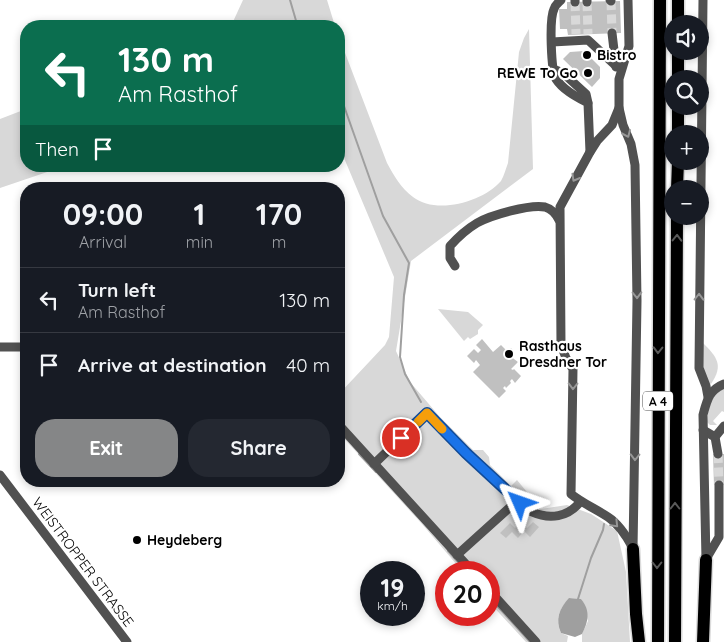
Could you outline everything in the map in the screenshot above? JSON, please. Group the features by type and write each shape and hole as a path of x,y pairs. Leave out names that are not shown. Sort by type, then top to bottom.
{"highway":[{"name":"A 4","path":"658,642 660,0"},
{"path":"678,0 678,15"},
{"name":"A 4","path":"675,642 677,225"},
{"path":"633,548 639,642"},
{"path":"703,642 706,560"}],"street":[{"path":"561,0 554,7 552,14 553,68 556,79 571,93 588,103 590,152"},
{"path":"618,79 629,46 628,0"},
{"path":"703,0 699,368 708,397 703,415 706,560"},
{"path":"612,34 618,79 619,108 623,125 631,144 635,165 637,311 633,548"},
{"path":"552,42 588,37 615,65"},
{"path":"619,108 612,125 590,152 560,207 561,348 573,369 571,494 580,502 610,518 622,531 633,548"},
{"path":"456,266 450,258 450,246 466,230 488,218 521,209 544,207 552,210 560,222"},
{"path":"0,347 20,347"},
{"path":"708,397 718,386 724,384"},
{"path":"374,464 427,413 466,453 519,501 538,514 554,517 568,513 580,502"},
{"path":"703,430 718,445 724,426"},
{"path":"345,432 463,561"},
{"name":"WEISTROPPER STRASSE","path":"0,475 127,642"},
{"path":"706,560 722,535 719,485"},
{"path":"457,555 519,501"},
{"path":"500,602 536,642"}],"shaded area":[{"path":"243,0 327,0 333,20 234,20"},
{"path":"529,29 533,169 411,261 396,351 410,382 440,417 473,450 483,450 489,457 490,465 511,486 517,480 541,509 567,505 591,514 617,531 626,572 630,642 582,642 582,634 588,621 581,599 570,598 563,606 558,619 561,633 568,636 567,642 526,642 500,614 500,561 454,561 345,440 345,388 385,345 389,337 394,277 345,160 345,53 387,163 395,177 413,197 434,205 446,205 459,204 483,195 502,179 508,163 519,52"},
{"path":"20,111 20,172 47,172 0,188 0,119"},
{"path":"438,309 468,312 483,325 478,330 478,334 470,339 468,337 464,341"},
{"path":"702,342 712,352 718,366 711,384 703,368"},
{"path":"724,388 724,412 722,411 713,421 717,425 710,425 707,422 711,402 716,394"},
{"path":"569,598 581,599 587,612 587,621 582,634 575,637 561,633 558,623 560,610"}],"building":[{"path":"620,1 621,33 568,35 567,29 560,29 559,9 567,9 567,2"},
{"name":"REWE To Go","path":"584,51 600,67 600,78 592,87 563,59 570,52"},
{"path":"482,339 493,352 501,345 508,352 511,348 514,352 510,356 518,362 511,369 514,369 521,376 515,383 512,379 506,388 505,386 503,388 506,391 499,398 473,372 480,365 476,360 474,363 467,356 474,349 478,353 481,350 476,345"},
{"path":"713,454 724,454 724,485 714,485"},
{"path":"521,522 527,528 533,522 539,527 530,537 524,531 518,538 512,532 506,538 500,533 510,523 515,528"}],"waterway":[{"path":"290,0 296,20"},
{"path":"345,109 383,216 409,263 404,295 400,357 405,374 421,402"},
{"path":"359,454 376,472"},
{"path":"578,599 604,524"},
{"path":"448,551 457,561"},
{"path":"500,609 530,642"}],"tunnel":[{"path":"611,1 612,33"},
{"path":"575,2 576,34"},
{"path":"587,2 588,34"},
{"path":"718,454 719,485"}],"slow traffic":[{"path":"418,422 427,413 442,429"}],"place":[{"name":"Bistro","path":"587,55"},
{"name":"REWE To Go","path":"588,73"},
{"name":"Rasthaus Dresdner Tor","path":"509,354"},
{"name":"Heydeberg","path":"137,540"}],"route":[{"path":"401,438 427,413 466,453 520,503"}]}
